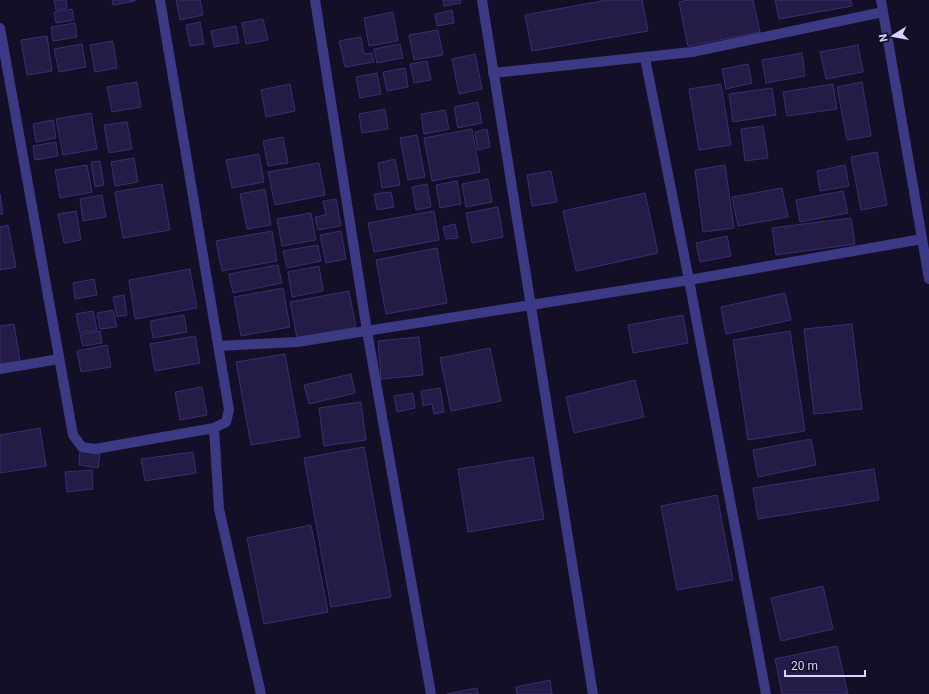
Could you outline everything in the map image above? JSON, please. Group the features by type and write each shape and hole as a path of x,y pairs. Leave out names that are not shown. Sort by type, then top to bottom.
{"street":[{"path":"0,28 73,435 82,447 96,449 214,428 226,422 229,410 160,0"},
{"path":"315,0 367,331 431,694"},
{"path":"482,0 593,694"},
{"path":"881,0 929,279"},
{"path":"493,73 692,52 883,12"},
{"path":"645,58 689,280 766,694"},
{"path":"219,346 297,342 689,280 922,239"},
{"path":"0,369 60,359"},
{"path":"214,428 219,509 261,694"}],"building":[{"path":"54,0 66,0 67,8 56,10"},
{"path":"112,0 135,0 135,1 113,5"},
{"path":"176,0 200,0 203,15 180,20"},
{"path":"443,0 460,0 461,3 444,6"},
{"path":"607,0 642,0 648,31 532,51 525,15"},
{"path":"688,0 753,0 760,32 688,46 679,2"},
{"path":"775,0 851,0 852,6 779,19"},
{"path":"72,9 74,20 56,23 54,12"},
{"path":"452,10 454,23 437,26 435,14"},
{"path":"393,12 398,41 369,46 364,18"},
{"path":"263,19 268,40 246,44 242,23"},
{"path":"200,22 204,44 190,46 186,25"},
{"path":"75,23 77,37 53,41 51,27"},
{"path":"236,26 239,43 214,47 211,31"},
{"path":"438,30 443,55 414,60 409,35"},
{"path":"47,36 52,71 27,75 21,40"},
{"path":"361,37 364,54 372,53 374,62 345,67 339,41"},
{"path":"113,41 117,68 95,72 90,45"},
{"path":"82,44 86,67 59,72 54,49"},
{"path":"400,44 403,58 377,63 374,49"},
{"path":"858,45 863,72 826,79 820,52"},
{"path":"802,53 805,76 766,83 762,60"},
{"path":"475,54 482,89 459,94 452,59"},
{"path":"427,61 431,80 414,83 410,64"},
{"path":"748,64 752,83 726,89 722,69"},
{"path":"405,68 408,87 387,91 383,72"},
{"path":"377,73 381,94 360,98 356,77"},
{"path":"137,82 141,107 112,112 107,87"},
{"path":"862,82 871,136 847,140 837,87"},
{"path":"290,84 295,111 266,117 261,90"},
{"path":"721,84 731,145 699,150 689,89"},
{"path":"833,84 837,109 787,116 783,92"},
{"path":"772,88 776,115 733,122 729,94"},
{"path":"478,102 482,123 458,128 454,107"},
{"path":"385,109 388,129 362,133 359,114"},
{"path":"445,110 449,129 424,134 421,114"},
{"path":"91,113 97,149 63,155 56,119"},
{"path":"53,120 56,138 36,142 33,124"},
{"path":"127,122 132,149 109,153 104,125"},
{"path":"763,126 768,158 745,161 741,129"},
{"path":"472,129 480,172 432,181 424,138"},
{"path":"487,129 490,147 478,150 475,132"},
{"path":"417,135 425,177 408,180 400,138"},
{"path":"283,137 288,163 268,166 263,141"},
{"path":"56,142 58,156 35,160 33,146"},
{"path":"877,152 887,205 861,210 851,157"},
{"path":"259,154 264,182 232,188 226,160"},
{"path":"134,158 138,182 115,186 111,162"},
{"path":"395,159 400,185 382,188 378,163"},
{"path":"100,161 104,185 95,187 91,162"},
{"path":"319,163 325,195 275,205 268,172"},
{"path":"87,165 92,192 60,198 55,170"},
{"path":"725,165 734,228 703,232 695,170"},
{"path":"845,165 849,186 820,191 817,171"},
{"path":"551,171 557,202 532,206 527,175"},
{"path":"488,179 492,202 466,207 462,184"},
{"path":"457,181 461,204 440,208 436,185"},
{"path":"162,184 170,230 123,238 115,192"},
{"path":"427,184 431,207 416,210 412,187"},
{"path":"782,188 788,217 738,226 732,197"},
{"path":"265,189 271,225 247,229 240,194"},
{"path":"843,191 848,213 800,222 796,200"},
{"path":"391,192 394,207 377,210 374,194"},
{"path":"645,193 658,253 576,271 563,211"},
{"path":"0,194 3,214 0,214"},
{"path":"102,195 106,217 83,221 80,199"},
{"path":"336,199 341,226 318,230 315,217 326,215 323,201"},
{"path":"498,207 503,237 472,243 466,213"},
{"path":"76,211 81,240 64,243 58,214"},
{"path":"434,211 439,240 374,252 368,223"},
{"path":"311,213 316,240 282,246 277,219"},
{"path":"851,218 855,244 776,255 772,228"},
{"path":"455,224 458,238 446,239 443,227"},
{"path":"8,225 16,267 0,270 0,227"},
{"path":"272,231 277,261 222,271 216,241"},
{"path":"341,231 346,259 326,263 320,235"},
{"path":"727,236 731,256 700,262 696,243"},
{"path":"318,245 321,261 287,268 283,251"},
{"path":"437,248 447,303 386,314 376,260"},
{"path":"278,265 282,283 233,293 229,274"},
{"path":"319,266 323,291 292,297 288,272"},
{"path":"190,269 197,308 135,319 129,280"},
{"path":"94,279 97,295 75,299 73,283"},
{"path":"283,288 290,327 241,336 234,297"},
{"path":"349,291 356,327 297,338 290,302"},
{"path":"785,293 791,320 726,334 721,307"},
{"path":"124,295 127,315 117,317 113,297"},
{"path":"113,310 117,327 100,329 97,313"},
{"path":"93,311 97,330 80,333 76,314"},
{"path":"184,315 187,332 153,338 150,321"},
{"path":"683,315 688,343 633,353 628,325"},
{"path":"14,324 20,361 0,364 0,326"},
{"path":"852,324 862,409 814,414 804,329"},
{"path":"100,331 102,343 83,346 80,335"},
{"path":"790,331 805,431 748,440 733,340"},
{"path":"195,336 200,363 155,371 150,344"},
{"path":"419,337 423,375 381,379 378,341"},
{"path":"107,345 111,367 81,372 77,351"},
{"path":"490,348 501,401 451,411 440,358"},
{"path":"285,354 300,437 251,445 236,362"},
{"path":"351,374 355,393 309,404 304,385"},
{"path":"635,380 644,417 574,433 566,397"},
{"path":"202,387 207,415 180,420 175,392"},
{"path":"440,388 444,412 434,414 432,404 423,406 421,391"},
{"path":"413,393 415,408 397,412 394,396"},
{"path":"361,402 366,440 324,446 319,408"},
{"path":"40,428 46,466 0,473 0,435"},
{"path":"811,439 816,465 758,477 753,450"},
{"path":"364,447 391,597 331,607 304,458"},
{"path":"80,450 100,453 98,468 79,465"},
{"path":"193,452 196,473 145,481 141,459"},
{"path":"533,457 544,519 468,532 458,469"},
{"path":"874,469 879,500 758,519 753,488"},
{"path":"92,470 93,489 67,492 65,472"},
{"path":"717,495 733,580 677,590 661,506"},
{"path":"311,525 328,612 264,624 247,538"},
{"path":"823,586 833,629 781,641 771,598"},
{"path":"837,646 848,694 782,694 775,659"},
{"path":"550,680 552,694 517,694 516,687"},
{"path":"477,688 478,694 447,694"}]}
